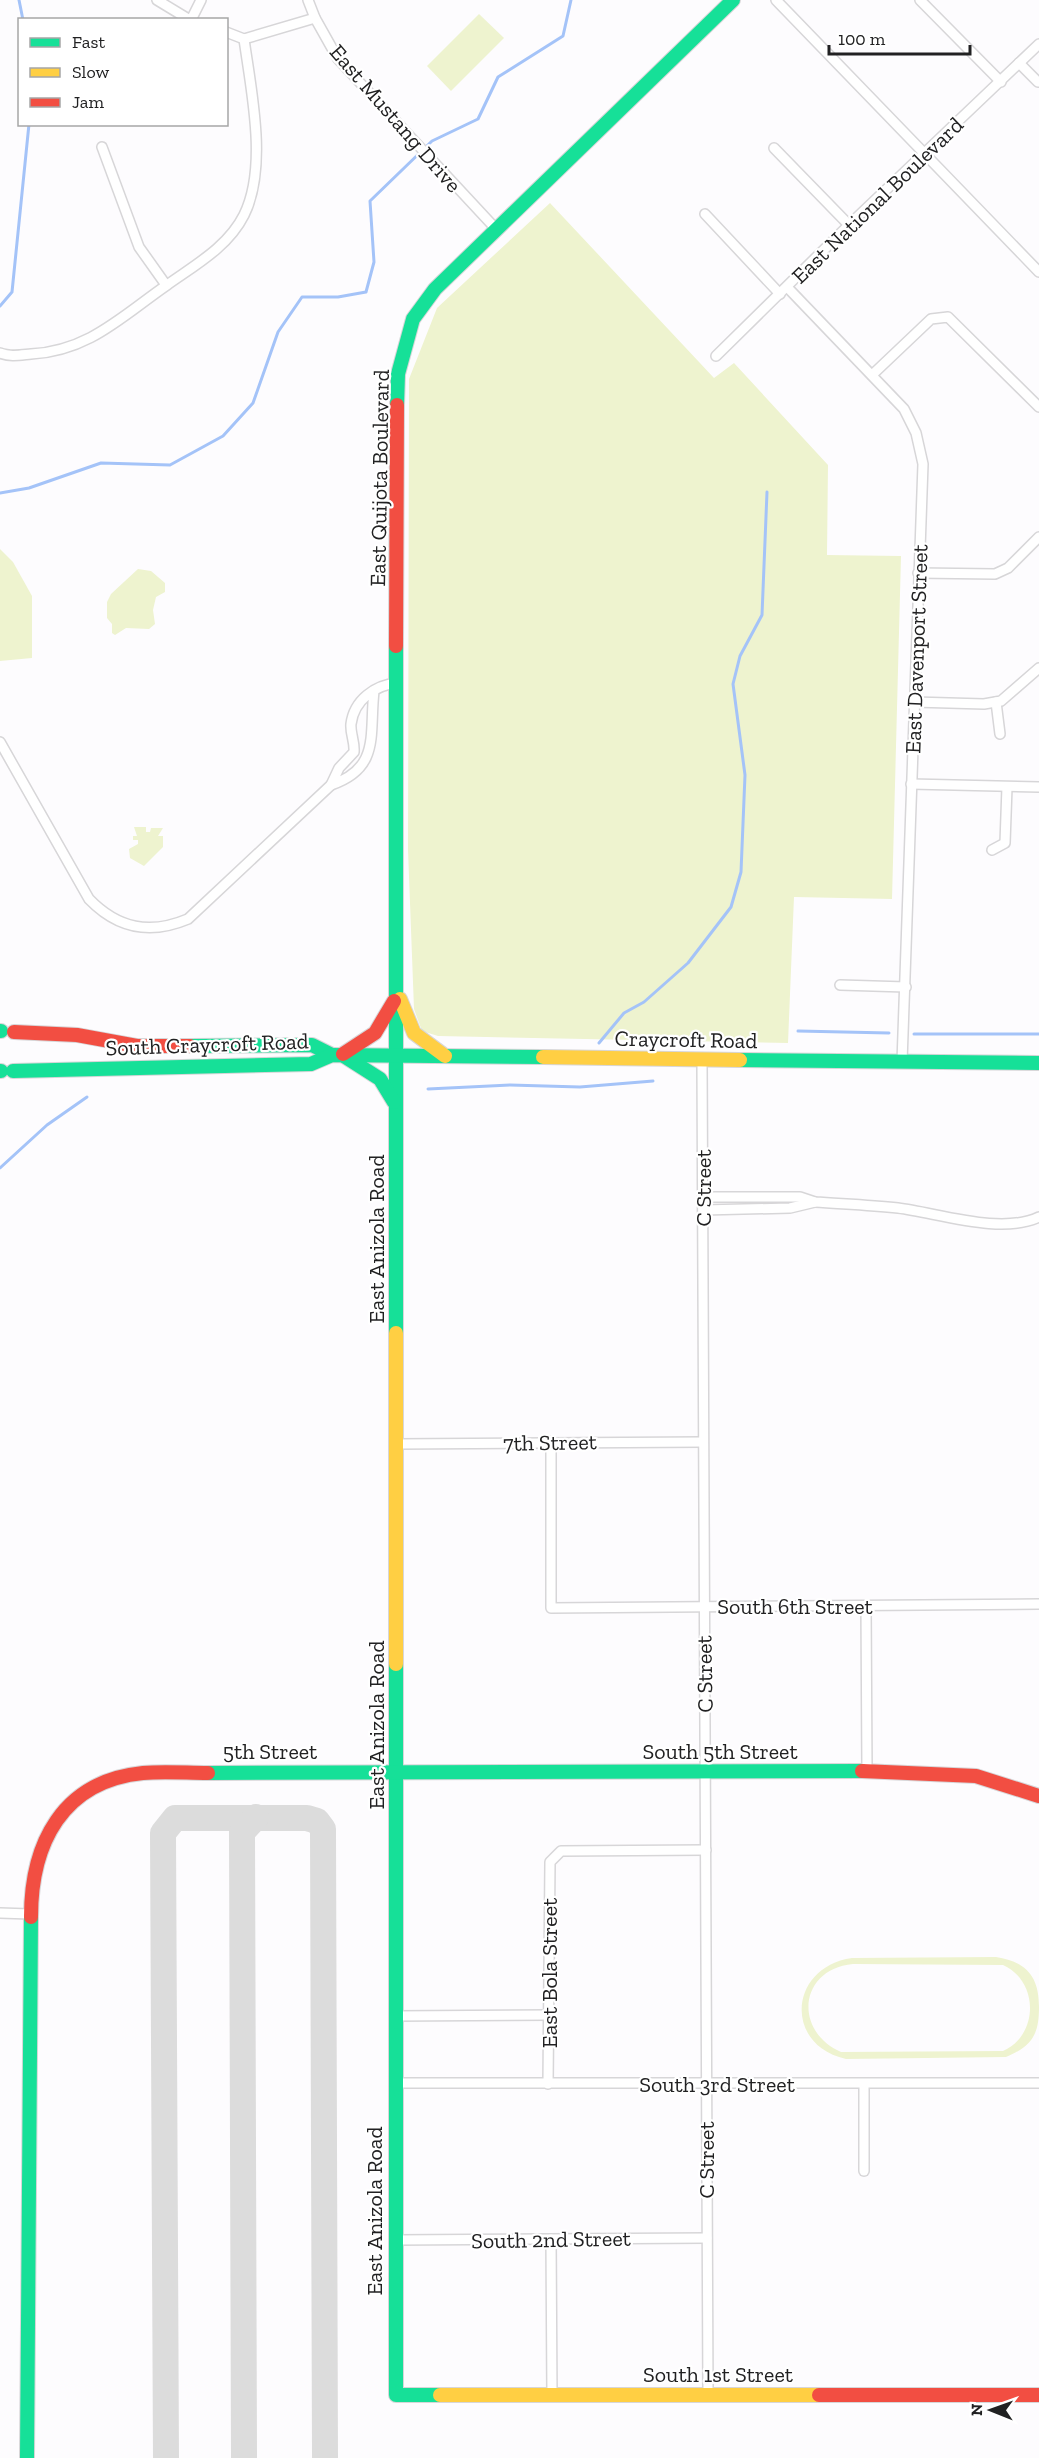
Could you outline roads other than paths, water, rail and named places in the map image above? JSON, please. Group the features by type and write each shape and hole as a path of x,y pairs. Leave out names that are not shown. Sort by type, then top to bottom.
{"street":[{"path":"157,0 188,18"},
{"path":"192,18 201,0"},
{"name":"East Mustang Drive","path":"308,0 315,18 338,59 496,229"},
{"name":"East Quijota Boulevard","path":"397,1056 396,444 398,374 412,319 435,289 733,0"},
{"path":"776,0 1039,272"},
{"path":"920,0 1001,82"},
{"path":"228,33 244,39 315,18"},
{"path":"0,353 8,356 57,353 99,335 213,253 244,216 256,175 250,86 244,39"},
{"name":"East National Boulevard","path":"716,356 849,225 1039,44"},
{"path":"1019,63 1038,82"},
{"path":"102,147 140,247 166,285"},
{"path":"774,148 849,225"},
{"name":"East Davenport Street","path":"705,214 872,375 909,417 920,445 923,464 902,1062"},
{"path":"872,375 931,319 948,317 1039,407"},
{"path":"918,573 994,573 1008,567 1039,537"},
{"path":"914,702 996,702 1007,698 1039,668"},
{"path":"332,785 339,768 354,752 351,732 353,716 367,694 385,684 397,683"},
{"path":"0,742 89,899 102,913 122,924 141,928 160,928 188,919 332,785 348,779 360,769 368,757 372,742 374,691"},
{"path":"996,702 1000,734"},
{"path":"911,784 1039,787"},
{"path":"992,850 1005,843 1007,787"},
{"path":"840,985 906,987"},
{"path":"337,1055 370,1039 384,1025 397,993"},
{"path":"397,993 414,1033 445,1056"},
{"name":"South Craycroft Road","path":"5,1032 77,1035 136,1046 312,1045 337,1055"},
{"path":"337,1055 378,1075 388,1086 397,1113"},
{"name":"Craycroft Road","path":"337,1055 702,1061 1039,1063"},
{"name":"South Craycroft Road","path":"5,1071 310,1064 337,1055"},
{"name":"East Anizola Road","path":"396,2395 394,2083 397,1773 397,1056"},
{"name":"C Street","path":"702,1061 708,2396"},
{"path":"703,1197 800,1197 815,1202 898,1208 963,1222 1018,1222 1039,1217"},
{"path":"703,1210 790,1208 815,1202"},
{"name":"South 6th Street","path":"551,1441 551,1608 1039,1604"},
{"name":"7th Street","path":"397,1443 703,1442"},
{"path":"866,1606 867,1771"},
{"name":"South 5th Street","path":"397,1773 936,1771 976,1776 1039,1796"},
{"name":"5th Street","path":"27,2458 30,1914 32,1872 37,1852 54,1821 67,1807 89,1791 117,1778 143,1773 397,1773"},
{"name":"East Bola Street","path":"548,2085 550,1862 561,1851 706,1850"},
{"path":"0,1913 30,1914"},
{"path":"395,2016 550,2015"},
{"name":"South 3rd Street","path":"394,2083 548,2085 1039,2083"},
{"path":"864,2084 864,2171"},
{"name":"South 2nd Street","path":"395,2240 707,2238"},
{"path":"551,2239 552,2396"},
{"name":"South 1st Street","path":"396,2395 1039,2395"}],"waterway":[{"path":"19,0 23,18"},
{"path":"0,493 29,488 101,463 170,465 223,436 253,403 278,332 302,297 338,297 366,292 374,262 370,201 432,141 478,119 498,77 563,36 571,0"},
{"path":"0,306 12,292 29,126"},
{"path":"599,1043 624,1013 644,1002 688,963 731,907 741,872 745,775 733,684 740,656 762,615 767,492"},
{"path":"798,1031 889,1033"},
{"path":"914,1034 1039,1034"},
{"path":"428,1089 510,1085 580,1087 653,1081"},
{"path":"0,1168 47,1125 87,1097"}]}
